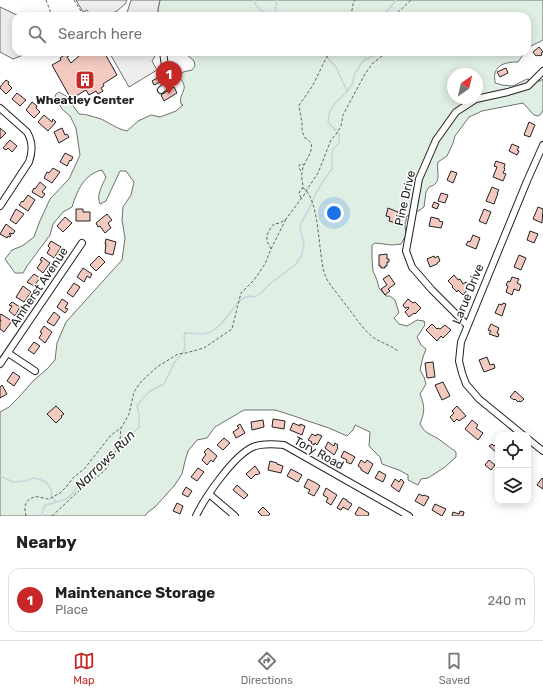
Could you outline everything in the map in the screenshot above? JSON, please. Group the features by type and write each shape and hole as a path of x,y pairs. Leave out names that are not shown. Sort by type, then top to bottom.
{"street":[{"path":"161,90 170,83 170,77 165,66 164,56"},
{"name":"Pine Drive","path":"467,325 432,290 412,267 406,251 418,178 436,140 456,112 476,99 528,86 543,71"},
{"path":"0,108 26,132 32,147 29,162 0,206"},
{"name":"Larue Drive","path":"519,432 479,399 466,384 459,361 461,342 467,325 543,145"},
{"name":"Amherst Avenue","path":"0,364 82,243"},
{"path":"8,353 35,371"},
{"path":"531,441 543,451"},
{"name":"Tory Road","path":"196,516 209,494 236,459 245,451 254,446 274,444 284,446 409,516"},
{"path":"209,494 236,516"}],"path":[{"path":"46,0 50,12"},
{"path":"74,0 82,12"},
{"path":"352,12 355,0"},
{"path":"398,12 411,0"},
{"path":"301,199 299,193 303,188 302,171 311,152 312,145 309,140 305,138 302,131 299,105 315,80 328,56"},
{"path":"52,516 106,469 118,447 121,428 129,414 134,392 140,383 157,367 178,354 204,348 232,330 241,293 254,280 265,264 286,219 318,173 331,140 342,126 343,115 365,74 373,63 382,56"},
{"path":"302,171 300,170 299,166 300,164 304,165"},
{"path":"303,188 312,198 321,256 326,277 346,306 367,332 374,338 398,351"},
{"path":"271,250 267,241 267,235 274,224 280,223 286,219"},
{"path":"26,516 25,506 27,501 35,497 49,499 60,493 73,478 85,468 111,435 121,428"}],"green space":[{"path":"160,0 543,0 543,40 531,46 531,12 158,12"},
{"path":"188,56 522,56 518,62 501,65 496,70 495,83 513,86 527,79 540,81 543,79 543,110 538,116 534,115 523,103 482,111 469,117 455,136 447,156 438,162 438,177 436,183 429,187 426,192 424,207 407,216 405,225 406,235 401,244 392,245 375,243 372,245 373,271 379,288 386,296 390,296 395,300 399,313 394,318 399,324 407,326 417,320 424,321 425,325 417,337 421,345 426,349 420,370 426,384 420,394 424,409 420,424 423,429 456,452 456,457 445,467 428,478 421,479 418,485 408,480 408,475 382,464 380,457 369,446 370,432 355,425 353,430 347,436 329,428 275,410 244,410 215,427 207,438 197,440 188,451 182,474 174,486 145,516 0,516 0,412 9,407 55,360 57,343 66,322 122,260 125,238 122,220 123,207 131,195 134,182 126,171 120,171 106,201 100,204 99,194 106,177 102,170 90,175 79,189 72,207 63,212 53,224 50,235 23,273 15,273 5,259 12,250 22,246 34,237 50,199 69,179 80,155 76,128 70,116 62,109 55,97 56,94 59,92 66,96 79,114 101,119 127,131 138,121 151,115 160,117 176,111 183,105 181,104 181,97 184,85 179,77 183,72 192,70 195,66 194,61"}],"shaded area":[{"path":"76,0 127,0 125,4 115,12 88,12 87,10 83,12"},
{"path":"131,0 160,0 158,12 127,12"},
{"path":"0,7 12,13 12,56 21,56 13,59 0,52"},
{"path":"111,56 155,56 152,61 157,70 129,87"}],"building":[{"path":"539,47 543,52 541,53 542,55 536,56 533,52"},
{"name":"Wheatley Center","path":"63,56 69,56 67,57 71,63 79,56 106,56 117,75 103,84 104,86 101,88 103,91 98,94 96,91 89,95 86,90 71,99 52,65 61,60 60,58"},
{"path":"506,68 508,73 500,77 497,72"},
{"path":"159,77 162,81 154,85 152,81"},
{"path":"6,80 12,88 6,94 0,87"},
{"path":"174,87 177,93 164,101 161,95"},
{"path":"17,93 26,100 20,106 12,99"},
{"path":"32,102 37,106 36,108 40,112 34,118 26,110"},
{"path":"44,115 52,122 53,119 56,122 48,131 38,122"},
{"path":"529,122 535,125 530,137 524,135"},
{"path":"0,128 6,133 0,139"},
{"path":"62,128 65,135 67,134 69,137 59,143 54,132"},
{"path":"10,140 17,146 12,152 8,148 6,150 3,148"},
{"path":"512,144 519,147 517,150 519,151 517,155 509,151"},
{"path":"65,153 73,157 67,166 60,162"},
{"path":"496,161 505,164 503,173 506,174 503,181 493,177 497,167 494,166"},
{"path":"53,168 60,172 52,183 44,178 47,172 49,173"},
{"path":"451,171 457,173 453,183 447,180"},
{"path":"40,182 46,187 42,192 45,194 42,198 32,192"},
{"path":"492,187 499,190 494,204 486,201"},
{"path":"441,193 448,195 445,203 438,201"},
{"path":"28,195 35,200 28,211 19,205"},
{"path":"434,202 439,204 437,209 432,207"},
{"path":"538,207 543,209 542,223 533,219"},
{"path":"388,208 398,212 396,223 389,221 390,217 386,216"},
{"path":"16,209 24,214 16,224 10,220"},
{"path":"76,209 83,209 83,212 90,212 90,221 76,221"},
{"path":"484,209 491,212 486,224 479,221"},
{"path":"107,214 112,220 108,223 111,228 105,233 96,223"},
{"path":"65,217 72,223 63,232 57,226"},
{"path":"431,217 439,219 439,221 443,222 441,228 429,226"},
{"path":"6,224 15,231 13,234 10,233 10,237 8,236 7,238 0,234"},
{"path":"530,231 538,234 534,243 527,240"},
{"path":"473,235 480,238 476,249 466,245 468,241 470,242"},
{"path":"106,239 116,242 113,255 105,253"},
{"path":"51,241 61,247 54,258 47,253 50,248 48,246"},
{"path":"387,254 387,259 389,259 389,262 387,262 387,266 385,266 385,268 381,268 381,266 379,266 379,255"},
{"path":"519,255 526,258 521,270 514,267"},
{"path":"99,256 105,262 96,271 90,265"},
{"path":"434,256 435,258 438,256 440,261 430,267 427,259"},
{"path":"42,257 50,263 43,273 37,268 42,261 40,260"},
{"path":"83,268 92,274 90,278 87,276 84,282 77,277"},
{"path":"34,274 40,278 34,286 27,282"},
{"path":"389,275 395,284 388,289 390,291 385,295 381,289 387,285 383,279"},
{"path":"454,275 458,280 460,279 463,284 466,282 469,286 463,295 458,290 457,292 448,281"},
{"path":"512,277 519,279 517,283 521,285 519,291 514,289 512,295 506,292 508,286 506,285 508,281 510,282"},
{"path":"74,283 80,287 73,297 67,293"},
{"path":"23,286 31,292 24,302 16,297"},
{"path":"62,299 68,303 65,308 68,309 65,313 57,307"},
{"path":"408,299 413,303 415,302 421,308 409,317 405,312 409,308 405,308 403,305"},
{"path":"12,302 20,307 15,316 9,311 12,306 9,305"},
{"path":"503,303 506,304 502,316 495,313 499,304 502,305"},
{"path":"54,312 60,317 54,326 47,322"},
{"path":"1,314 12,321 4,332 0,329"},
{"path":"432,324 437,329 440,329 445,325 451,330 443,338 441,336 437,341 426,330"},
{"path":"491,324 499,328 497,333 499,334 498,337 489,334 491,331 488,330"},
{"path":"44,326 52,332 45,343 39,338 42,333 40,332"},
{"path":"34,342 40,346 34,354 28,350"},
{"path":"487,357 490,365 494,364 495,368 484,372 479,360"},
{"path":"433,362 435,377 427,378 425,363"},
{"path":"13,372 20,377 14,386 7,381"},
{"path":"443,382 450,396 442,400 435,385"},
{"path":"2,385 7,394 0,398 0,387"},
{"path":"515,391 524,399 521,402 518,402 510,397"},
{"path":"56,406 64,414 56,423 47,414"},
{"path":"457,406 466,416 459,421 457,419 454,422 450,417 454,413 452,411"},
{"path":"273,419 285,421 284,429 272,427"},
{"path":"263,420 264,427 252,430 251,422"},
{"path":"472,420 478,425 476,428 483,433 478,440 465,429"},
{"path":"293,423 300,426 300,424 305,426 302,435 290,430"},
{"path":"240,424 245,433 236,438 233,432 239,428 237,426"},
{"path":"312,434 322,436 317,445 315,443 314,445 308,440"},
{"path":"224,438 230,443 223,450 217,445"},
{"path":"328,442 334,446 335,443 338,445 334,455 325,448"},
{"path":"492,444 494,446 495,445 495,451 489,446"},
{"path":"208,448 217,456 213,462 211,460 207,465 202,460 206,454 204,452"},
{"path":"344,451 355,457 351,464 346,462 347,460 341,457"},
{"path":"361,460 365,463 367,460 373,464 368,474 361,470 358,466"},
{"path":"489,460 495,465 491,470 485,465"},
{"path":"270,461 283,466 281,473 268,470"},
{"path":"255,466 260,473 257,475 256,474 251,479 246,474"},
{"path":"198,468 204,472 197,481 191,477"},
{"path":"291,469 302,475 298,482 287,476"},
{"path":"379,471 386,475 383,482 375,478"},
{"path":"542,478 543,479 543,489 537,485"},
{"path":"308,479 320,486 314,496 308,493 310,490 304,487"},
{"path":"395,479 399,482 401,479 404,482 399,492 391,486"},
{"path":"237,485 248,495 244,499 233,490"},
{"path":"186,487 192,491 188,497 182,494"},
{"path":"326,488 337,495 331,505 326,502 328,498 323,495"},
{"path":"419,494 429,497 424,506 415,501"},
{"path":"343,498 352,504 348,510 343,507 341,510 337,508"},
{"path":"177,503 183,506 180,514 173,511"},
{"path":"435,504 446,509 442,516 432,510"},
{"path":"263,507 270,514 268,516 262,516 258,512"},
{"path":"359,507 369,513 368,516 358,516 355,514"},
{"path":"460,511 464,512 463,516 452,516 453,512 459,514"}],"waterway":[{"path":"254,0 256,5 265,12"},
{"path":"275,12 277,0"},
{"name":"Narrows Run","path":"386,12 396,0"},
{"path":"326,56 336,67 347,91"},
{"name":"Narrows Run","path":"42,516 45,505 66,499 70,496 77,488 80,481 90,476 108,455 139,427 139,414 137,406 150,391 164,384 174,363 184,351 185,333 204,334 211,332 222,323 239,301 249,296 255,297 296,264 302,254 304,243 300,229 301,223 316,193 332,169 333,149 339,143 339,134 328,122 330,110 353,83 354,75 364,60 374,56"},
{"path":"0,476 13,482 25,481 33,478 46,482 51,489 52,497 56,502"}],"place":[{"name":"Wheatley Center","path":"85,80"},
{"name":"Maintenance Storage","path":"169,94"}]}
